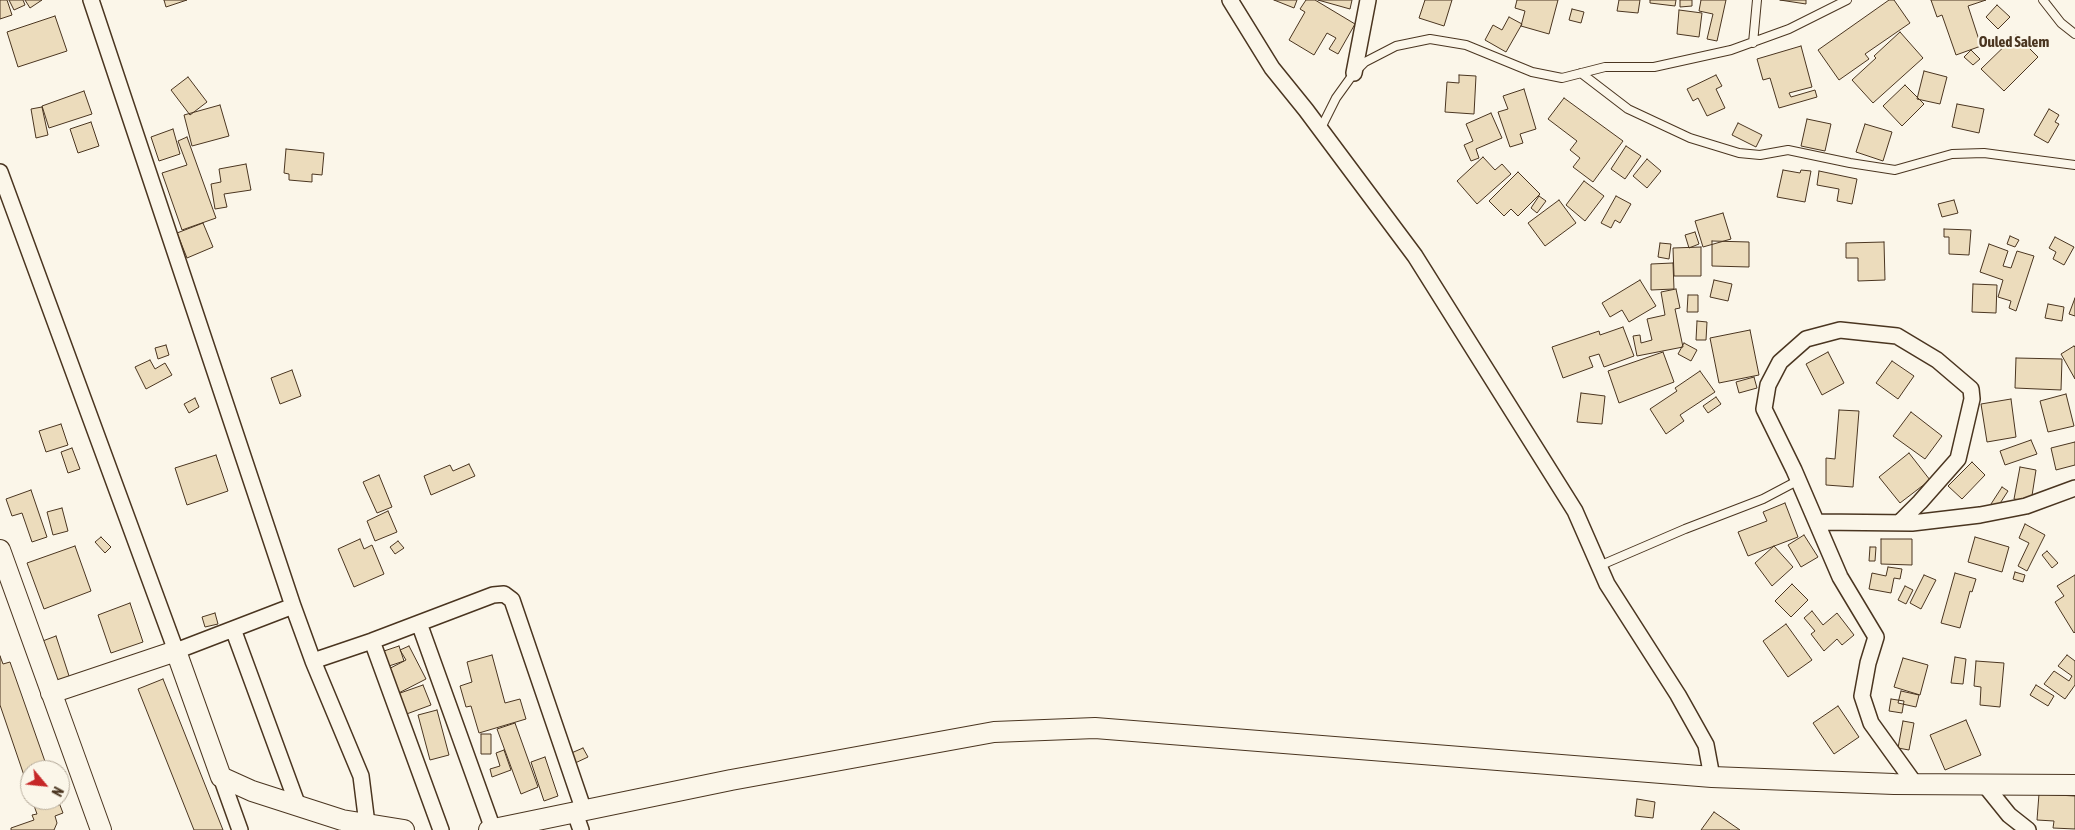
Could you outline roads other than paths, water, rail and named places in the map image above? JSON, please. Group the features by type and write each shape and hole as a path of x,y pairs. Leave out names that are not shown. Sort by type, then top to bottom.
{"main road":[{"path":"0,550 101,830"},
{"path":"50,693 176,651 220,777 252,791 342,820 394,829"},
{"path":"491,830 580,818 731,780 994,732 1095,728 1712,777 1915,784 2075,785"}],"street":[{"path":"91,0 293,606 313,661 360,776 367,824"},
{"path":"1230,0 1272,68 1415,256 1575,511 1607,584 1678,695 1706,745 1712,777"},
{"path":"1354,73 1368,0"},
{"path":"0,172 176,651 293,606"},
{"path":"1899,523 1958,460 1972,399 1970,389 1937,360 1897,336 1840,330 1806,339 1780,362 1768,385 1764,409 1799,480 1840,577 1876,637 1868,663 1862,696 1871,723 1915,784"},
{"path":"1817,522 1912,523 1980,515 2026,506 2075,488"},
{"path":"313,661 372,641 493,595 504,594 512,600 580,818"},
{"path":"419,623 491,830"},
{"path":"233,629 298,806"},
{"path":"372,641 441,830"},
{"path":"220,777 240,830"},
{"path":"1984,784 2009,815 2028,830"}],"lane":[{"path":"1753,43 1757,0"},
{"path":"1320,130 1336,98 1354,73 1365,62 1396,46 1430,39 1466,45 1532,72 1562,78 1604,67 1654,67 1731,50 1789,30 1847,0"},
{"path":"2043,0 2061,23 2075,34"},
{"path":"1581,73 1628,109 1690,138 1739,153 1760,155 1788,150 1850,164 1895,170 1952,154 1984,153 2075,166"},
{"path":"1599,566 1685,529 1763,499 1799,480"}],"district":[{"name":"Ouled Salem","path":"2014,42"}]}
